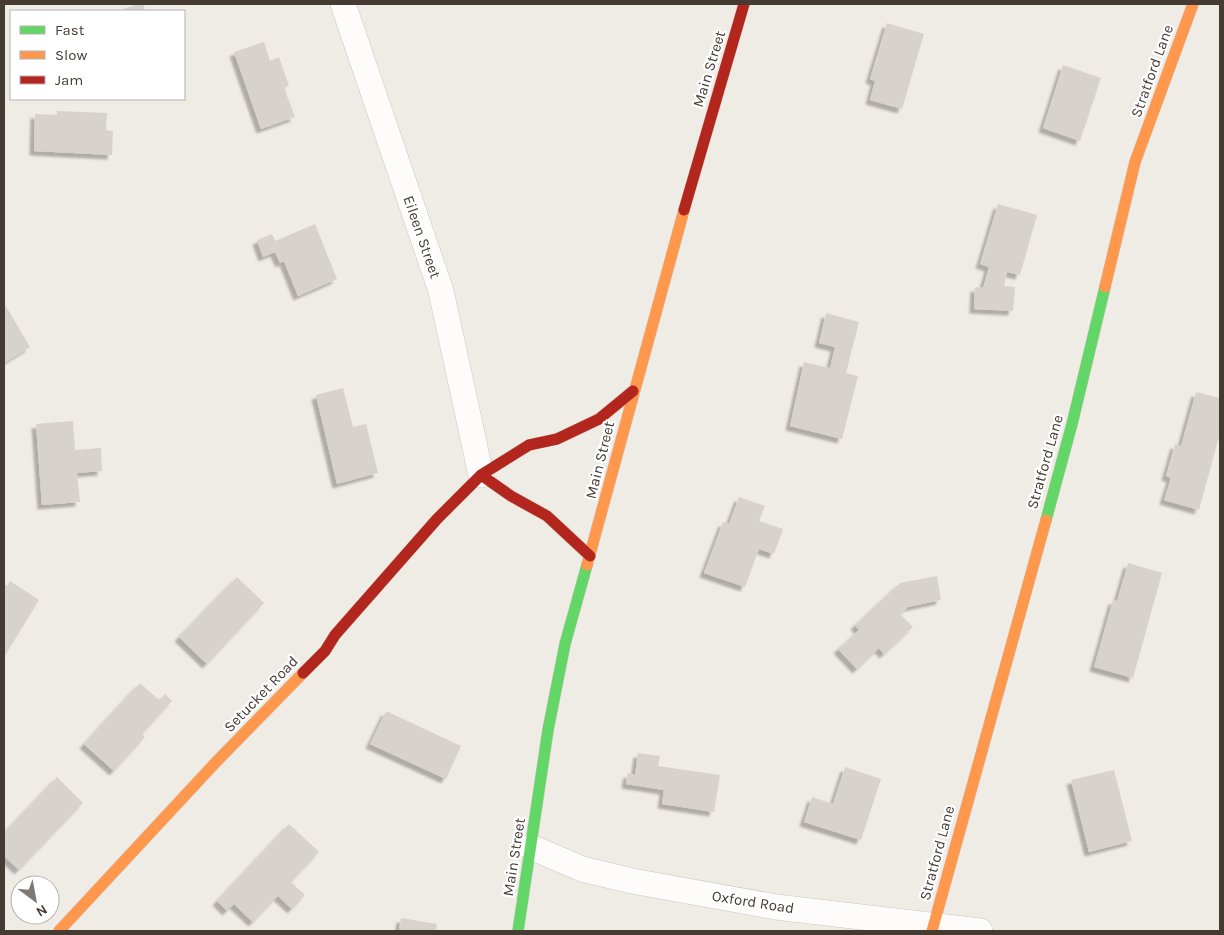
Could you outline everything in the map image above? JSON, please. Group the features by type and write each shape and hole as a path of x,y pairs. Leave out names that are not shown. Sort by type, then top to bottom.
{"main road":[{"name":"Main Street","path":"518,931 548,730 565,644 633,391 701,148 744,4"},
{"name":"Stratford Lane","path":"933,928 1072,424 1135,162 1193,4"},
{"name":"Setucket Road","path":"59,931 217,761 324,651 335,635 437,519 481,475 529,446 557,439 599,419 633,391"},
{"path":"481,475 511,496 547,516 590,556"}],"street":[{"name":"Eileen Street","path":"343,4 441,291 481,475"},
{"name":"Oxford Road","path":"531,847 582,869 632,881 776,907 933,928 980,931"}],"building":[{"path":"143,4 145,10 124,10"},
{"path":"887,23 924,34 902,109 870,100 875,81 870,79"},
{"path":"264,42 270,61 279,57 289,86 284,88 295,117 261,129 234,52"},
{"path":"1063,65 1101,78 1080,141 1043,128"},
{"path":"57,111 107,113 106,130 113,131 112,155 34,151 35,114 57,115"},
{"path":"998,204 1037,215 1020,275 1007,272 1004,286 1015,287 1013,311 974,309 975,287 983,288 989,267 980,264"},
{"path":"315,224 337,279 298,296 284,261 280,263 275,252 263,257 257,240 272,234 275,241"},
{"path":"4,303 30,347 4,363"},
{"path":"826,313 859,322 846,373 858,376 842,439 790,426 804,362 830,368 835,347 819,343"},
{"path":"343,388 353,427 366,424 378,473 337,484 316,395"},
{"path":"1196,392 1220,398 1220,433 1199,510 1164,500 1171,478 1166,476 1175,444 1181,446"},
{"path":"73,421 75,450 101,448 102,471 77,473 80,502 42,505 36,424"},
{"path":"739,497 765,506 759,521 783,529 774,554 759,549 745,587 704,573 723,522 729,524"},
{"path":"1128,563 1162,573 1133,678 1094,667 1113,600 1117,601"},
{"path":"937,576 941,600 908,607 900,614 913,627 884,654 879,648 857,669 838,649 859,630 855,625 900,583"},
{"path":"237,577 264,603 207,664 179,637"},
{"path":"10,581 39,600 4,657 4,591"},
{"path":"140,683 159,700 165,694 172,701 142,734 145,737 114,771 84,744"},
{"path":"386,711 461,746 446,779 370,744"},
{"path":"638,753 660,756 658,766 720,775 714,812 662,804 664,790 626,784 628,773 635,775"},
{"path":"845,767 881,779 861,840 804,822 812,797 833,804"},
{"path":"1114,770 1132,841 1089,852 1071,780"},
{"path":"57,777 83,803 19,870 4,856 4,833"},
{"path":"289,824 319,852 291,882 305,895 292,909 278,896 253,922 234,904 227,911 217,901"},
{"path":"401,918 437,924 436,931 399,931"}],"traffic: fast":[{"path":"1046,520 1072,424 1105,287"},
{"path":"518,931 548,730 565,644 587,565"}],"traffic: slow":[{"path":"1105,287 1135,162 1193,4"},
{"path":"587,565 684,210"},
{"path":"932,931 1046,520"},
{"path":"59,931 217,761 303,673"}],"traffic: jam":[{"path":"684,210 744,4"},
{"path":"303,673 325,651 335,635 437,519 481,475 529,445 557,439 599,419 633,391"},
{"path":"481,475 511,496 547,516 590,556"}]}
